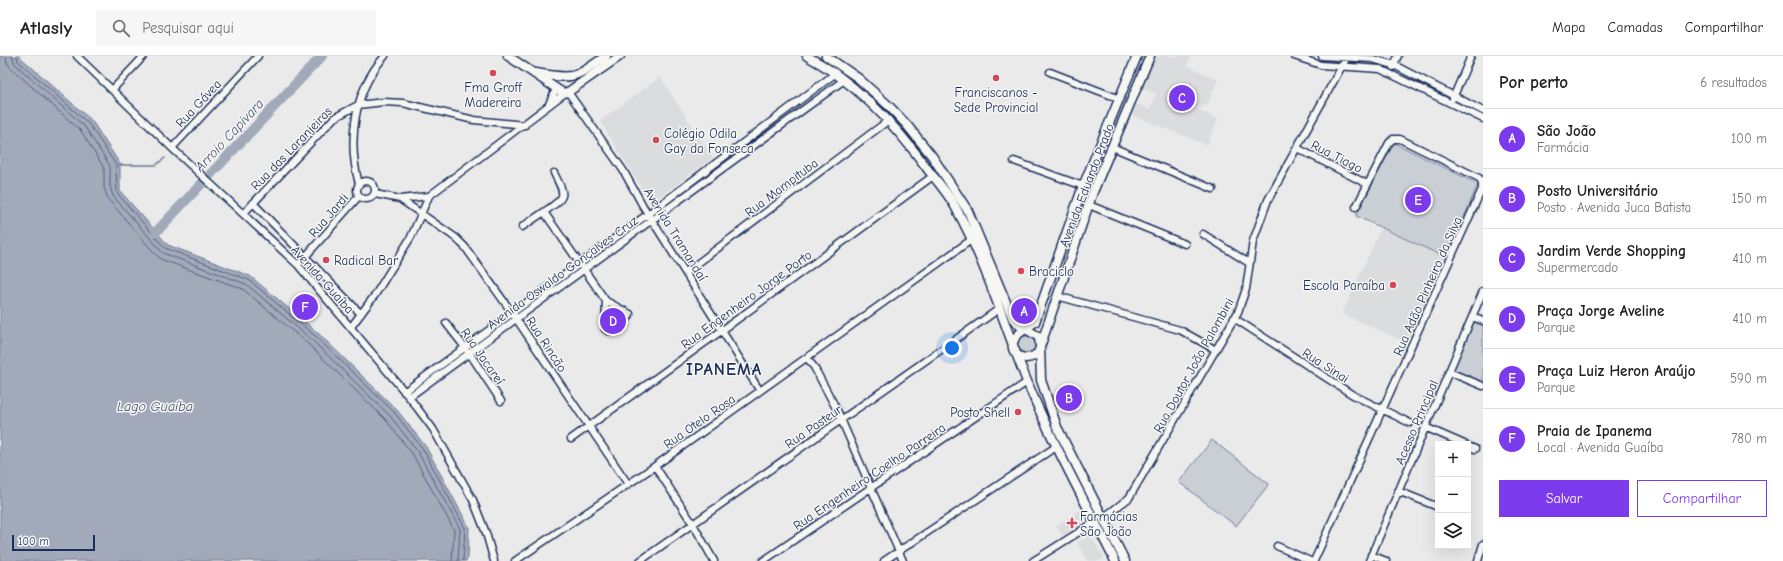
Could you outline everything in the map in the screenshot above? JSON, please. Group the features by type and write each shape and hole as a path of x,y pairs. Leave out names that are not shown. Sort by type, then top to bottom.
{"main road":[{"path":"508,56 533,72 560,93 568,91 620,56"},
{"path":"533,72 564,77 579,75 606,56"},
{"path":"807,56 836,73 889,120 957,209 999,309 1027,382 1057,446 1099,520 1125,561"},
{"path":"826,56 858,78 889,106 932,156 968,212 1013,319 1026,330 1036,335 1040,346 1041,380 1051,412 1099,520 1115,561"},
{"name":"Avenida Eduardo Prado","path":"1137,56 1114,115 1083,186 1035,322 1015,338 1013,342 1014,350 1019,356 1026,359 1038,353 1089,205 1150,56"},
{"path":"556,89 556,82 564,77"},
{"path":"564,77 572,82 568,91"},
{"path":"1114,115 1113,124 1119,130"}],"street":[{"name":"Avenida Guaíba","path":"77,56 113,89 172,148 298,265 409,397 433,429 473,500 486,533 494,561"},
{"path":"113,89 144,56"},
{"name":"Rua Gávea","path":"172,148 258,56"},
{"path":"359,184 367,180 371,182 375,185 375,194 368,199 359,196 357,188 359,184 354,167 353,144 358,104 362,92 376,66 385,56"},
{"path":"1294,56 1320,65 1369,67 1390,72 1483,119"},
{"path":"1320,65 1324,56 1373,59 1394,65 1455,95 1483,111"},
{"path":"1390,72 1398,56"},
{"path":"1451,104 1471,56"},
{"name":"Rua Doutor João Palombini","path":"1034,561 1099,520 1129,498 1234,318 1246,289 1253,241 1268,200 1347,57"},
{"path":"1050,72 1120,99"},
{"name":"Avenida Oswaldo Gonçalves Cruz","path":"409,397 515,316 581,263 836,73"},
{"name":"Avenida Oswaldo Gonçalves Cruz","path":"515,316 585,269 844,80"},
{"path":"548,107 556,89"},
{"path":"351,327 411,237 429,196 525,125 568,91"},
{"name":"Avenida Tramandaí","path":"568,91 623,170 648,214 760,391"},
{"name":"Rua das Laranjeiras","path":"243,214 334,118 358,104 384,102 403,104 474,120 525,125"},
{"name":"Rua Mampituba","path":"686,272 889,120"},
{"path":"770,123 775,130"},
{"name":"Rua Adão Pinheiro da Silva","path":"1314,561 1483,185 1479,178 1396,139 1390,141 1356,207"},
{"path":"1112,147 1214,189"},
{"name":"Rua Tiago","path":"1297,148 1367,184"},
{"path":"1014,161 1083,186"},
{"path":"712,166 717,173"},
{"path":"522,227 562,200 563,190 554,173"},
{"name":"Rua Engenheiro Jorge Porto","path":"571,439 933,176"},
{"name":"Rua Rincão","path":"375,194 400,199 456,238 466,247 515,316 588,427 628,484"},
{"name":"Rua Jardi","path":"298,265 359,196"},
{"path":"400,199 429,196"},
{"name":"Avenida Guaíba","path":"254,203 361,314"},
{"path":"1089,205 1185,244"},
{"path":"544,212 581,263 606,301 630,315 608,331 605,329 606,301"},
{"path":"1202,234 1249,263"},
{"name":"Rua Otelo Rosa","path":"515,561 655,466 971,240"},
{"name":"Acesso Principal","path":"1370,558 1483,291"},
{"path":"1057,296 1180,330 1216,350"},
{"name":"Rua Pasteur","path":"640,561 999,309"},
{"path":"1472,317 1483,321"},
{"name":"Rua Sinai","path":"1234,318 1353,395 1410,423"},
{"name":"Rua Jacareí","path":"446,323 468,351 501,401"},
{"name":"Avenida Oswaldo Gonçalves Cruz","path":"404,392 468,351"},
{"path":"807,358 825,386 903,561"},
{"path":"1449,372 1483,386"},
{"name":"Rua Engenheiro Coelho Parreira","path":"763,561 1027,382"},
{"path":"1425,427 1457,441"},
{"path":"884,561 1057,446"},
{"path":"1471,447 1476,449"},
{"path":"655,466 693,524 714,561"},
{"path":"1398,491 1435,506"},
{"path":"1478,561 1483,544"},
{"path":"1277,546 1310,561"},
{"path":"1370,558 1386,561"}],"shaded area":[{"path":"1155,56 1191,56 1187,66 1218,79 1207,106 1203,105 1200,111 1218,119 1207,145 1131,115 1136,104 1150,109 1156,94 1142,88"},
{"name":"Colégio Odila Gay da Fonseca","path":"660,77 713,158 651,203 600,121"},
{"path":"1394,143 1478,184 1447,258 1356,216"},
{"name":"Escola Paraíba","path":"1381,228 1445,257 1406,342 1342,314"},
{"path":"609,306 626,315 608,327"},
{"path":"1474,320 1483,324 1483,383 1453,371"},
{"path":"1026,336 1033,338 1035,345 1033,352 1026,354 1019,352 1017,345 1019,338"},
{"path":"1212,440 1269,484 1236,526 1179,482"},
{"name":"Farmácias São João","path":"1080,510 1086,522 1063,536 1056,526"},
{"path":"1090,535 1104,558 1099,561 1089,561 1077,543"}],"water":[{"name":"Lago Guaíba","path":"0,56 19,56 92,121 120,164 120,191 168,245 250,276 317,332 397,410 426,447 469,527 468,558 466,561 0,561"}],"waterway":[{"name":"Arroio Capivara","path":"156,232 322,56"},
{"path":"120,165 156,165 165,158"}],"place":[{"name":"Fma Groff Madereira","path":"493,73"},
{"name":"Franciscanos - Sede Provincial","path":"996,78"},
{"name":"Jardim Verde Shopping","path":"1182,98"},
{"name":"Colégio Odila Gay da Fonseca","path":"656,140"},
{"name":"Praça Luiz Heron Araújo","path":"1418,200"},
{"name":"Radical Bar","path":"326,260"},
{"name":"Braciclo","path":"1021,271"},
{"name":"Escola Paraíba","path":"1393,285"},
{"name":"Praia de Ipanema","path":"305,307"},
{"name":"São João","path":"1024,311"},
{"name":"Praça Jorge Aveline","path":"613,321"},
{"name":"Posto Universitário","path":"1069,398"},
{"name":"Posto Shell","path":"1018,412"},
{"name":"Farmácias São João","path":"1072,523"}],"district":[{"name":"IPANEMA","path":"724,369"}]}
